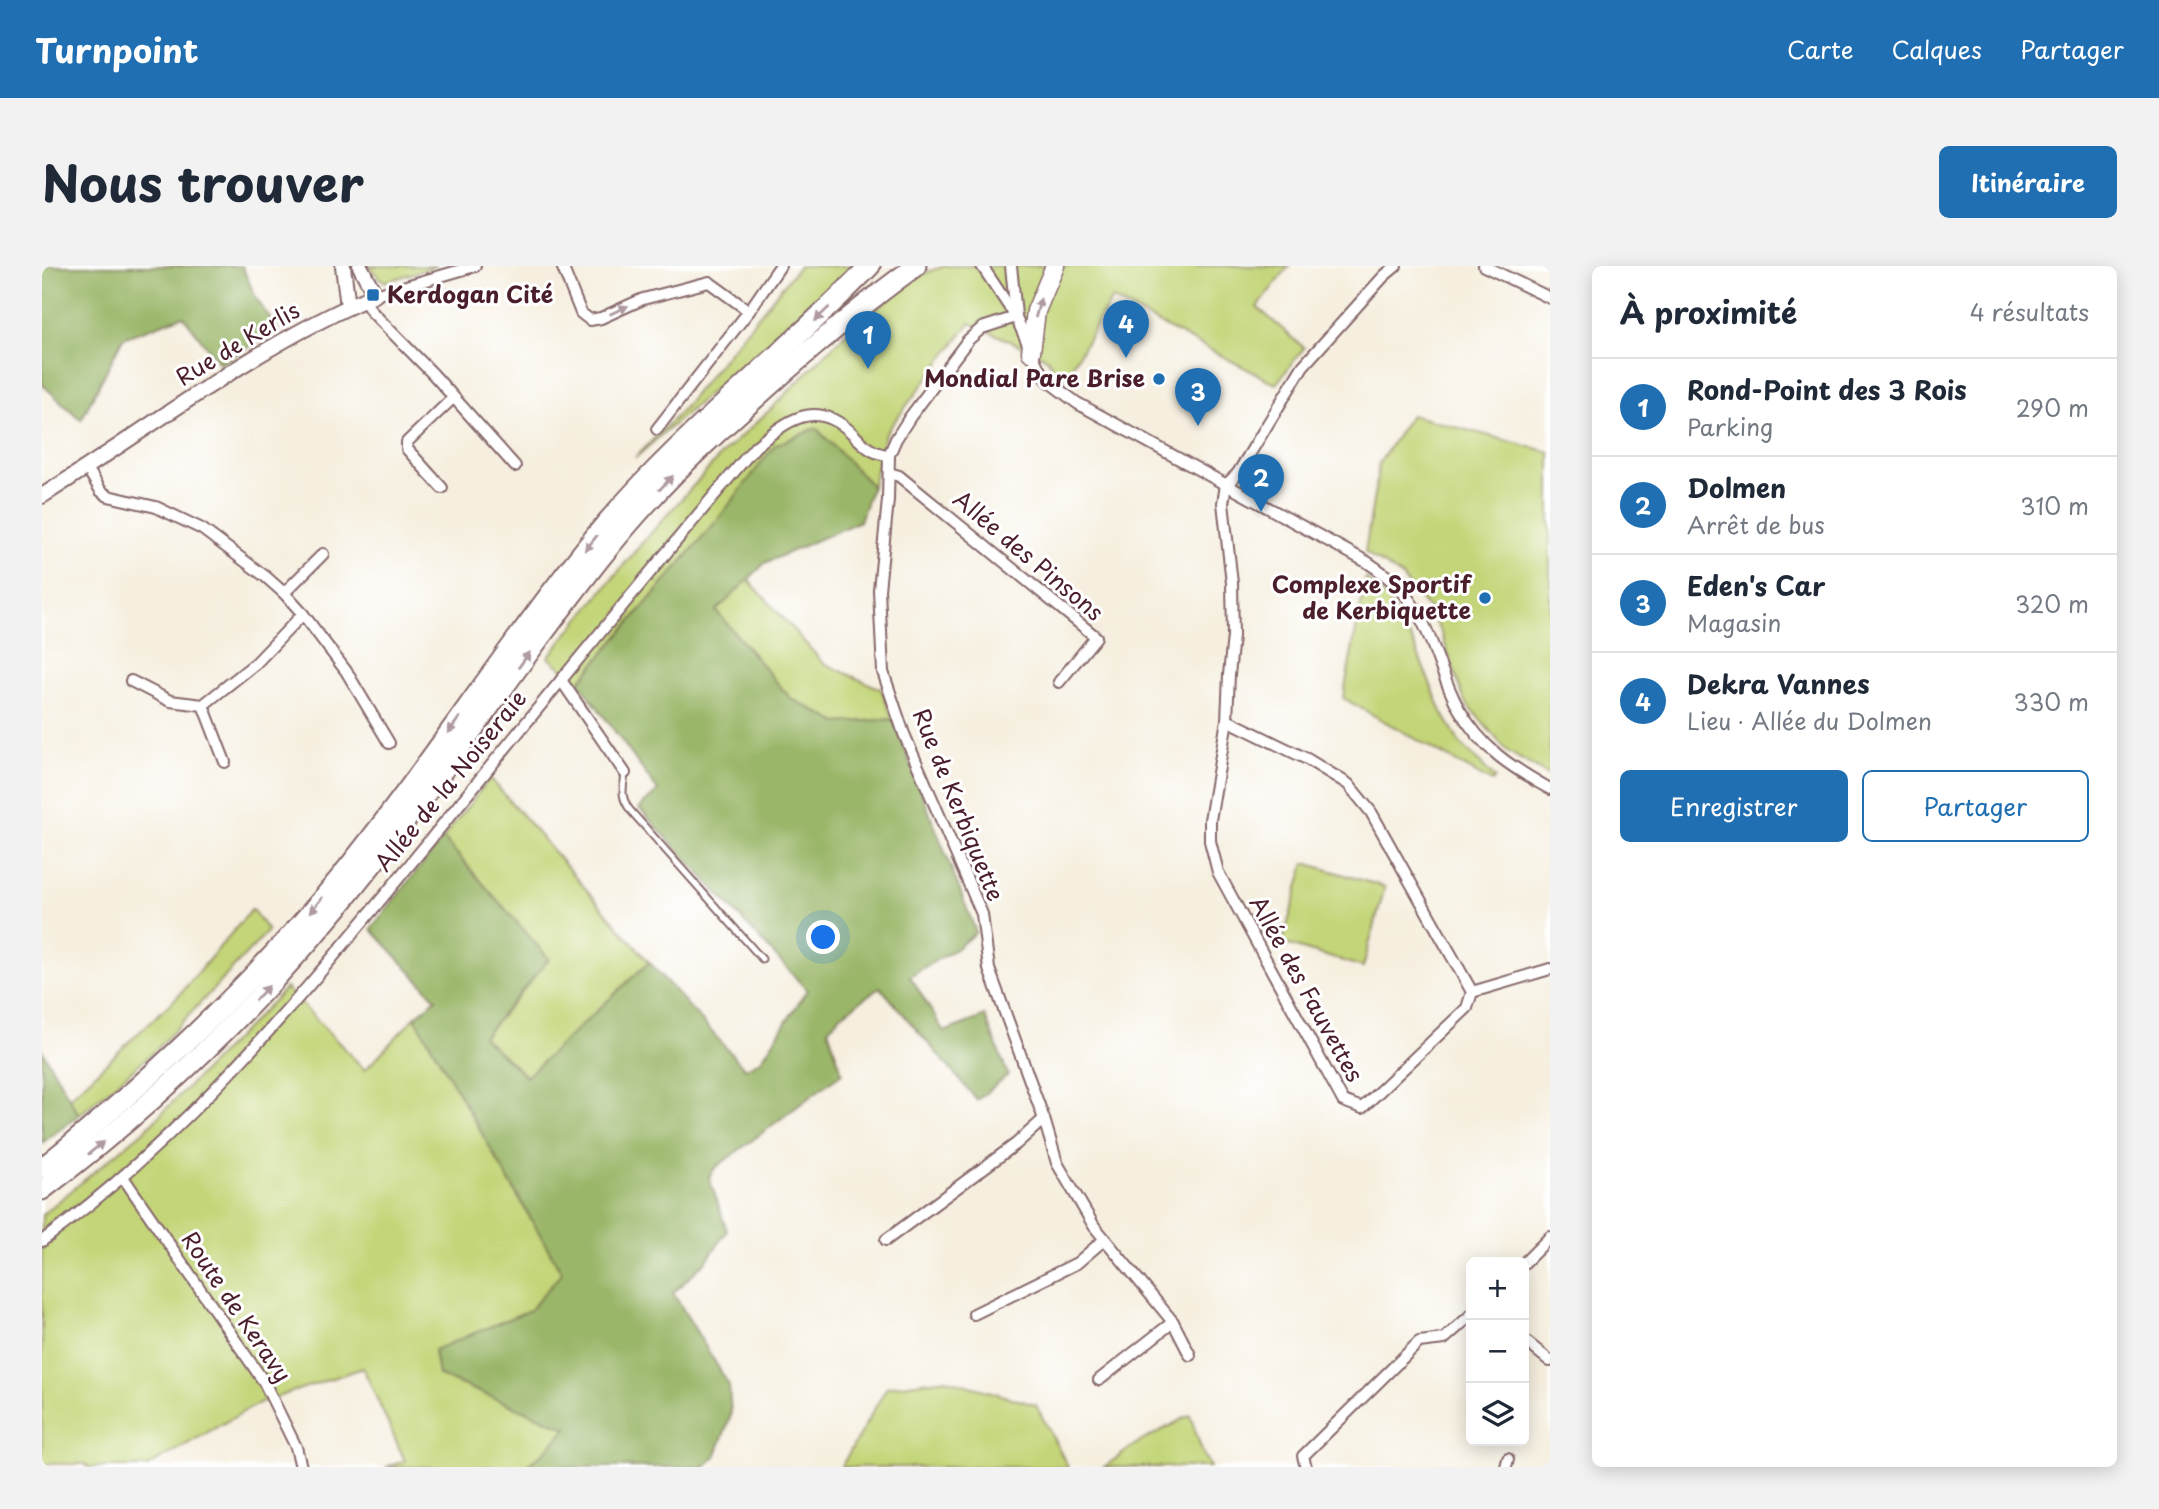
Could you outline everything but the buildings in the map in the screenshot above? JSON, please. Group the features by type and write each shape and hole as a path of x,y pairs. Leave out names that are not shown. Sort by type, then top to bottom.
{"highway":[{"path":"42,1168 159,1070 255,975 346,870 566,573 632,495 704,421 824,313 870,266"},
{"path":"42,1190 163,1090 238,1018 304,946 386,846 600,559 652,498 702,447 782,375 872,298 916,266"}],"main road":[{"path":"1031,352 1036,311 1055,266"}],"street":[{"path":"343,266 348,307"},
{"path":"360,266 370,298 371,311 515,466"},
{"name":"Rue de Kerlis","path":"42,496 214,382 287,338 370,298 475,266"},
{"path":"562,266 581,313 590,320 601,318 643,299 709,282 750,312"},
{"path":"657,429 750,312 780,266"},
{"path":"982,266 1016,317 1031,352 1049,383 1367,562 1401,589 1421,618 1460,709 1480,738 1495,755 1550,789"},
{"path":"1011,266 1016,317"},
{"path":"1226,485 1238,472 1303,366 1395,266"},
{"path":"1484,266 1550,298"},
{"name":"Rue de Kerbiquette","path":"1016,317 982,328 968,340 911,417 889,455 879,590 883,672 904,734 982,914 989,969 1044,1119 1057,1163 1094,1226 1173,1322 1190,1355"},
{"path":"442,488 407,449 407,442 453,398"},
{"name":"Allée de la Noiseraie","path":"46,1238 123,1177 182,1123 239,1065 340,949 755,447 772,433 798,418 820,414 842,424 869,450 889,455"},
{"path":"87,468 101,491 108,496 156,507 202,529 284,593 346,671 389,743"},
{"name":"Allée des Pinsons","path":"889,473 899,476 1096,637 1059,682"},
{"name":"Allée des Fauvettes","path":"1226,485 1223,503 1232,583 1233,623 1227,720 1210,820 1210,841 1218,872 1343,1101 1362,1108 1467,1008 1472,992"},
{"path":"284,593 323,554"},
{"path":"131,681 170,701 203,705 256,663 303,614"},
{"path":"561,680 625,773"},
{"path":"203,705 225,762"},
{"path":"1227,720 1307,759 1348,784 1371,812 1472,992 1550,969"},
{"path":"886,1240 1016,1144 1044,1119"},
{"name":"Route de Keravy","path":"123,1177 264,1382 296,1447 302,1467"},
{"path":"1529,1258 1550,1237"},
{"path":"974,1314 1077,1263 1105,1239"},
{"path":"1306,1467 1303,1455 1419,1342 1444,1339 1466,1319"},
{"path":"1099,1380 1173,1322"},
{"path":"1529,1344 1550,1361"}],"lane":[{"path":"625,773 622,794 629,810 762,959"}],"green space":[{"path":"42,266 242,266 256,298 278,330 220,364 183,316 123,338 81,420 42,384"},
{"path":"367,266 437,266 385,282"},
{"path":"799,266 853,266 635,458 681,411"},
{"path":"945,266 1289,266 1257,307 1304,348 1276,384 1112,299 1062,383 1047,358 970,323 885,434 872,486 816,428 715,523 579,682 548,657 641,544 721,455 854,325 924,273"},
{"name":"Complexe Sportif de Kerbiquette","path":"1411,415 1550,452 1550,776 1507,751 1465,702 1441,633 1427,607 1401,576 1365,552 1379,463"},
{"path":"816,428 872,486 860,521 765,563 716,611 790,698 838,723 893,719 976,932 957,948 910,976 944,1032 985,1016 1008,1075 977,1100 880,987 840,1016 828,1029 842,1073 715,1168 709,1177 727,1231 707,1260 673,1293 729,1385 731,1415 715,1457 705,1467 525,1467 548,1449 567,1428 438,1375 434,1350 530,1310 562,1273 415,1017 436,999 371,929 443,838 549,959 483,1037 526,1077 649,962 745,1069 762,1059 807,990 639,808 658,791 579,682 715,523 775,445"},
{"path":"1366,578 1390,602 1412,640 1442,712 1459,742 1495,778 1492,782 1343,698"},
{"path":"748,579 823,663 881,689 893,719 838,723 790,698 716,611"},
{"path":"490,778 649,962 527,1077 483,1037 549,959 443,838"},
{"path":"1305,863 1385,887 1363,967 1282,943"},
{"path":"252,909 268,931 157,1049 79,1115 69,1098 178,996"},
{"path":"286,988 365,1070 415,1017 562,1273 530,1310 434,1350 438,1375 567,1428 548,1449 525,1467 386,1467 405,1461 363,1368 259,1403 147,1467 88,1467 85,1464 42,1466 42,1215 146,1129"},
{"path":"42,1050 79,1115 42,1143"},
{"path":"946,1379 1036,1405 1068,1467 841,1467 887,1387"},
{"path":"1190,1415 1210,1467 1104,1467 1136,1444"}],"place":[{"name":"Kerdogan Cité","path":"373,295"},
{"name":"Dekra Vannes","path":"1126,358"},
{"name":"Rond-Point des 3 Rois","path":"868,369"},
{"name":"Mondial Pare Brise","path":"1159,379"},
{"name":"Eden's Car","path":"1198,426"},
{"name":"Dolmen","path":"1261,512"},
{"name":"Complexe Sportif de Kerbiquette","path":"1485,598"}]}
